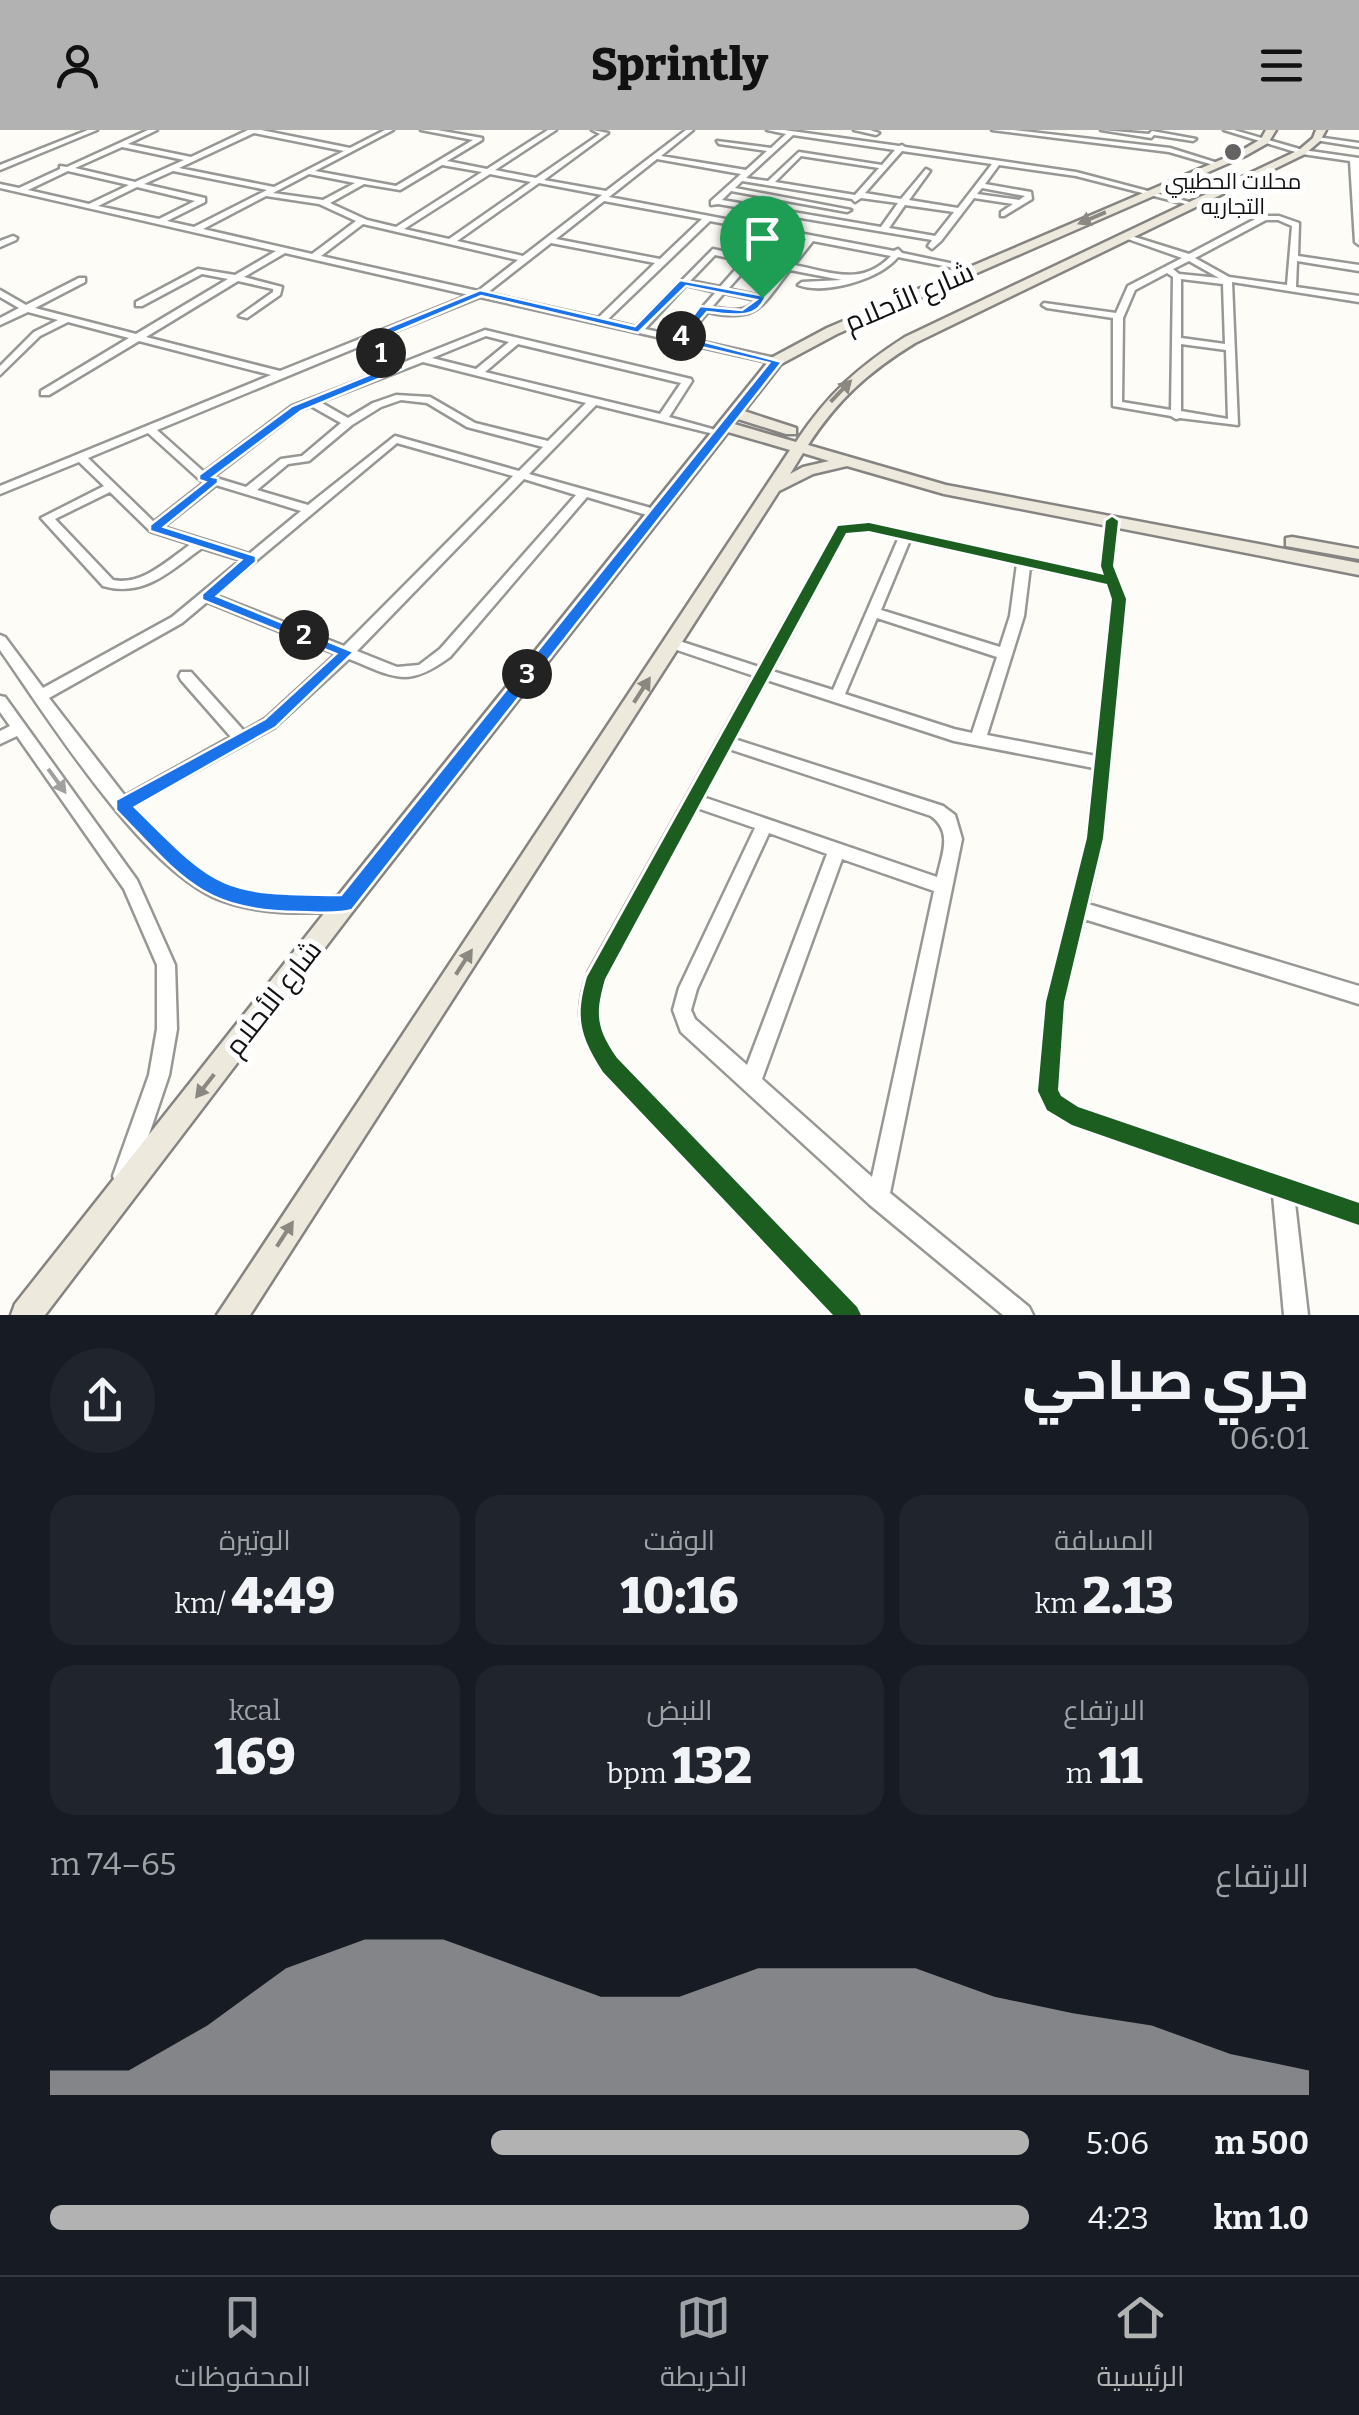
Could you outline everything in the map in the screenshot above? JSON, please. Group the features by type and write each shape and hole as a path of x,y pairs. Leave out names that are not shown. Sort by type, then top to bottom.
{"main road":[{"name":"شارع الأحلام","path":"26,1315 776,362 832,330 1217,164 1268,136"},
{"name":"شارع الأحلام","path":"232,1315 824,410 866,368 910,340 1194,204 1313,140"},
{"path":"725,424 1112,521 1359,569"},
{"path":"806,442 859,464 944,489 1031,499 1359,554"},
{"path":"774,490 813,468 859,464"}],"street":[{"path":"0,168 94,130"},
{"path":"20,190 154,130"},
{"path":"91,206 252,130 352,150"},
{"path":"197,229 390,130"},
{"path":"308,172 397,188 480,139 424,130"},
{"path":"398,229 553,130"},
{"path":"449,244 606,134 595,130"},
{"path":"0,490 480,293 690,130"},
{"path":"770,130 812,133 1108,180 1194,204"},
{"path":"857,130 876,133"},
{"path":"995,130 1148,147 1217,164"},
{"path":"1104,130 1194,134"},
{"path":"1170,130 1194,134"},
{"path":"1228,130 1359,146"},
{"path":"600,321 662,262 717,201 791,133"},
{"path":"1148,147 1151,133"},
{"path":"1180,152 1190,147 1194,134"},
{"path":"1313,140 1356,159 1359,242"},
{"path":"720,142 773,150"},
{"path":"120,144 191,158"},
{"path":"836,222 902,148"},
{"path":"770,183 800,154 884,167"},
{"path":"656,157 770,183 960,211"},
{"path":"440,162 974,270"},
{"path":"924,257 998,162"},
{"path":"63,168 202,200 162,222"},
{"path":"170,168 324,203 362,221 524,259"},
{"path":"882,230 926,172"},
{"path":"324,203 362,182"},
{"path":"980,185 1028,194 1004,214"},
{"path":"0,186 776,362"},
{"path":"730,189 846,210"},
{"path":"972,195 1020,203"},
{"path":"717,201 938,240"},
{"path":"1228,281 1234,423 1122,407 1114,402 1119,316 1131,288 1186,256 1272,218 1296,225 1291,289"},
{"path":"315,256 362,221"},
{"path":"704,308 743,313 754,308 812,236"},
{"path":"1128,236 1186,256 1228,281"},
{"path":"0,244 13,238"},
{"path":"550,240 662,262"},
{"path":"45,393 285,249"},
{"path":"638,330 713,252 749,260 679,339"},
{"path":"802,286 826,287 886,267 898,252"},
{"path":"1294,258 1359,268"},
{"path":"788,267 850,279"},
{"path":"1166,268 1177,276 1359,298"},
{"path":"139,304 201,271 279,290 244,316"},
{"path":"793,296 812,272"},
{"path":"1176,416 1177,276"},
{"path":"0,322 82,280"},
{"path":"684,282 762,298"},
{"path":"0,293 27,309 282,374"},
{"path":"1047,305 1119,316"},
{"path":"0,372 37,334 67,319"},
{"path":"154,528 209,479 311,401 485,333 687,380 663,418"},
{"path":"480,372 518,340"},
{"path":"1176,340 1230,348"},
{"path":"364,342 399,366"},
{"path":"422,359 663,418 725,424"},
{"path":"248,491 286,461 304,459 348,423 378,405 408,396 430,400 471,425 550,445"},
{"path":"311,401 348,423"},
{"path":"122,805 270,723 347,652 593,402"},
{"path":"149,428 209,479 311,510"},
{"path":"41,696 138,644 207,597 396,440 654,513"},
{"path":"79,456 154,528 251,559"},
{"path":"112,486 47,518 108,584 116,588 137,585 199,544"},
{"path":"207,597 396,672 422,670 436,661 584,494"},
{"path":"1112,521 1107,566 1119,599 1095,838 1055,1002 1048,1091 1054,1104 1072,1115 1359,1214"},
{"path":"849,1315 610,1065 587,1027 588,1004 596,977 842,529 869,526 1113,581"},
{"path":"837,698 906,535"},
{"path":"978,740 1017,616 1024,561"},
{"path":"873,612 1005,654"},
{"path":"0,640 122,805 192,876 220,893 274,904 346,904"},
{"path":"672,644 954,736 1102,763"},
{"path":"186,676 242,739"},
{"path":"0,701 131,884 166,964 167,1029 159,1075 112,1204"},
{"path":"0,738 19,728"},
{"path":"725,742 937,810 950,820 954,839 878,1197"},
{"path":"693,800 944,887"},
{"path":"766,825 688,988 682,1010 688,1025 878,1197 1020,1315"},
{"path":"751,1082 837,850"},
{"path":"1077,909 1359,995"},
{"path":"1283,1188 1296,1315"}],"cycle path":[{"path":"1112,521 1107,566 1119,599 1095,838 1055,1002 1048,1091 1054,1103 1072,1115 1359,1214"},
{"path":"849,1315 610,1065 589,1023 596,977 842,529 869,527 1113,581"}],"place":[{"name":"محلات الحطيبي التجاريه","path":"1233,152"}],"route":[{"path":"684,282 762,298 760,304 743,313 704,308 679,339 776,362 346,904 261,903 220,893 192,876 122,805 270,723 347,652 207,597 251,559 154,528 214,481 204,478 296,408 399,366 364,342 480,293 638,330 684,282"}]}
